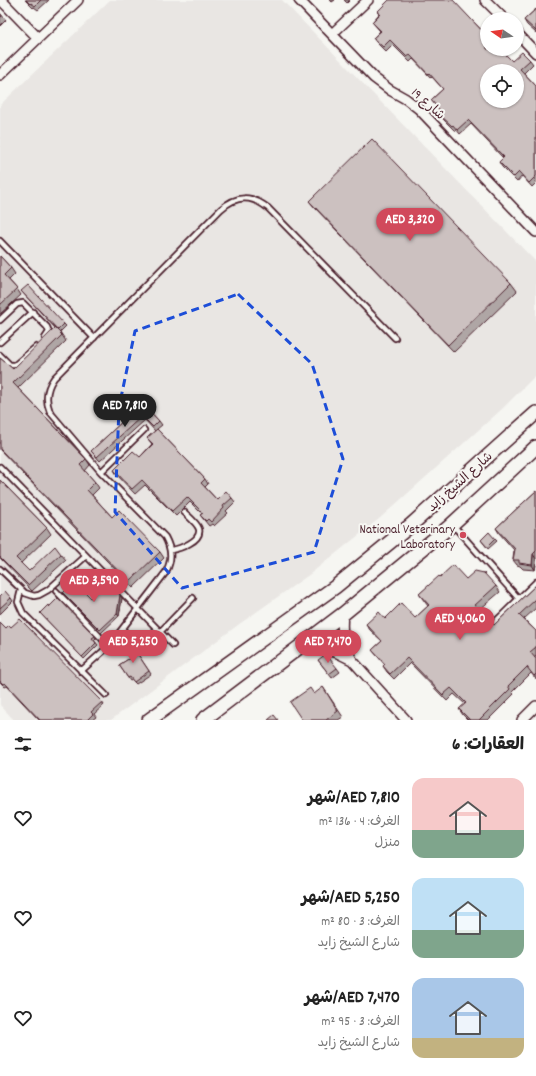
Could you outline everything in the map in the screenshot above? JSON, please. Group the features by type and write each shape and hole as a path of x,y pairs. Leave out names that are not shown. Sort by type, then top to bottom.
{"main road":[{"name":"شارع الشيخ زايد","path":"149,720 336,586 410,525 536,412"},
{"name":"شارع الشيخ زايد","path":"205,719 343,614 452,523 536,447"}],"street":[{"path":"1,0 38,38"},
{"path":"0,75 78,0"},
{"name":"شارع 19","path":"299,0 374,78 419,109 536,232"},
{"path":"332,34 368,0"},
{"path":"485,0 497,12"},
{"path":"524,40 536,53"},
{"path":"343,614 341,626 342,638 352,660 406,720"},
{"path":"302,646 315,646 332,650 352,660"},
{"path":"522,720 536,706"}],"lane":[{"path":"82,671 109,646 166,572 170,566 171,550 165,538 101,472 54,417 47,401 48,389 54,378 221,209 228,203 244,198 261,202 268,208 395,338"},
{"path":"0,241 94,338"},
{"path":"0,320 18,303 25,304 47,327 49,332 48,336 15,365 10,365 0,355"},
{"path":"0,342 33,312"},
{"path":"101,472 144,430"},
{"path":"0,467 138,608 172,645"},
{"path":"171,550 190,543 198,536 198,526 184,512"},
{"path":"452,523 519,599"},
{"path":"0,569 21,590 30,595 39,595 44,593 86,556"},
{"path":"495,622 536,582"},
{"path":"21,590 18,602 23,613 106,695"},
{"path":"56,591 109,646"},
{"path":"160,632 193,598"}],"highlighted area":[{"path":"238,294 312,364 343,459 314,552 182,588 115,512 119,407 135,331"}],"shaded area":[{"path":"110,0 282,0 536,262 536,375 502,409 379,519 310,574 238,625 111,720 14,720 0,705 0,105"}],"building":[{"path":"26,0 41,0 35,6"},
{"path":"389,0 453,0 480,29 480,56 507,56 512,61 518,56 524,56 524,54 530,60 524,65 524,64 480,64 480,108 524,108 524,73 536,86 536,176 529,183 519,172 514,177 499,162 504,157 468,120 457,130 441,116 443,114 431,100 443,89 410,55 407,57 390,40 383,47 373,38 381,31 372,22 380,14 377,12"},
{"path":"536,9 536,31 524,20"},
{"path":"372,139 511,283 448,345 309,201"},
{"path":"0,256 11,268 4,275 17,289 0,305"},
{"path":"28,285 64,324 58,330 21,291"},
{"path":"55,328 62,335 13,383 86,459 80,465 95,482 87,490 112,517 119,510 160,552 129,582 0,449 0,358 13,369"},
{"path":"142,403 159,421 153,427 142,416 97,457 91,451"},
{"path":"157,429 205,479 201,483 217,500 226,491 232,498 223,506 224,508 211,522 208,519 206,521 200,515 203,513 187,497 172,511 142,480 132,489 114,470 133,451 140,457 153,444 147,438"},
{"path":"0,480 47,528 16,558 29,571 55,546 61,554 28,585 0,557"},
{"path":"536,491 536,551 533,554 532,565 519,563 519,560 513,560 515,549 496,528"},
{"path":"489,532 495,539 487,547 481,540"},
{"path":"453,565 466,579 475,571 484,573 496,586 474,606 494,625 536,585 536,599 519,615 536,631 536,647 530,652 536,659 536,674 534,676 527,667 508,686 510,689 479,720 470,720 459,709 466,703 451,688 443,695 407,658 390,674 383,666 385,664 372,650 382,641 366,624 379,612 385,619 401,603 415,618 429,605 419,594"},
{"path":"71,578 92,599 93,587 115,590 120,595 117,614 100,630 63,593 67,589 63,586"},
{"path":"5,591 11,598 0,608 0,596"},
{"path":"58,598 95,636 92,638 96,643 82,657 40,613"},
{"path":"20,619 102,702 91,712 93,714 87,720 40,720 5,683 3,684 0,681 0,622 6,628 9,625 11,627"},
{"path":"129,641 149,671 134,682 130,677 128,678 119,665 130,658 122,646"},
{"path":"326,654 337,668 329,674 318,660"},
{"path":"323,687 338,711 326,720 302,720 290,702 310,688 314,694"},
{"path":"274,715 278,720 268,720"}],"place":[{"name":"National Veterinary Laboratory","path":"463,535"}]}
